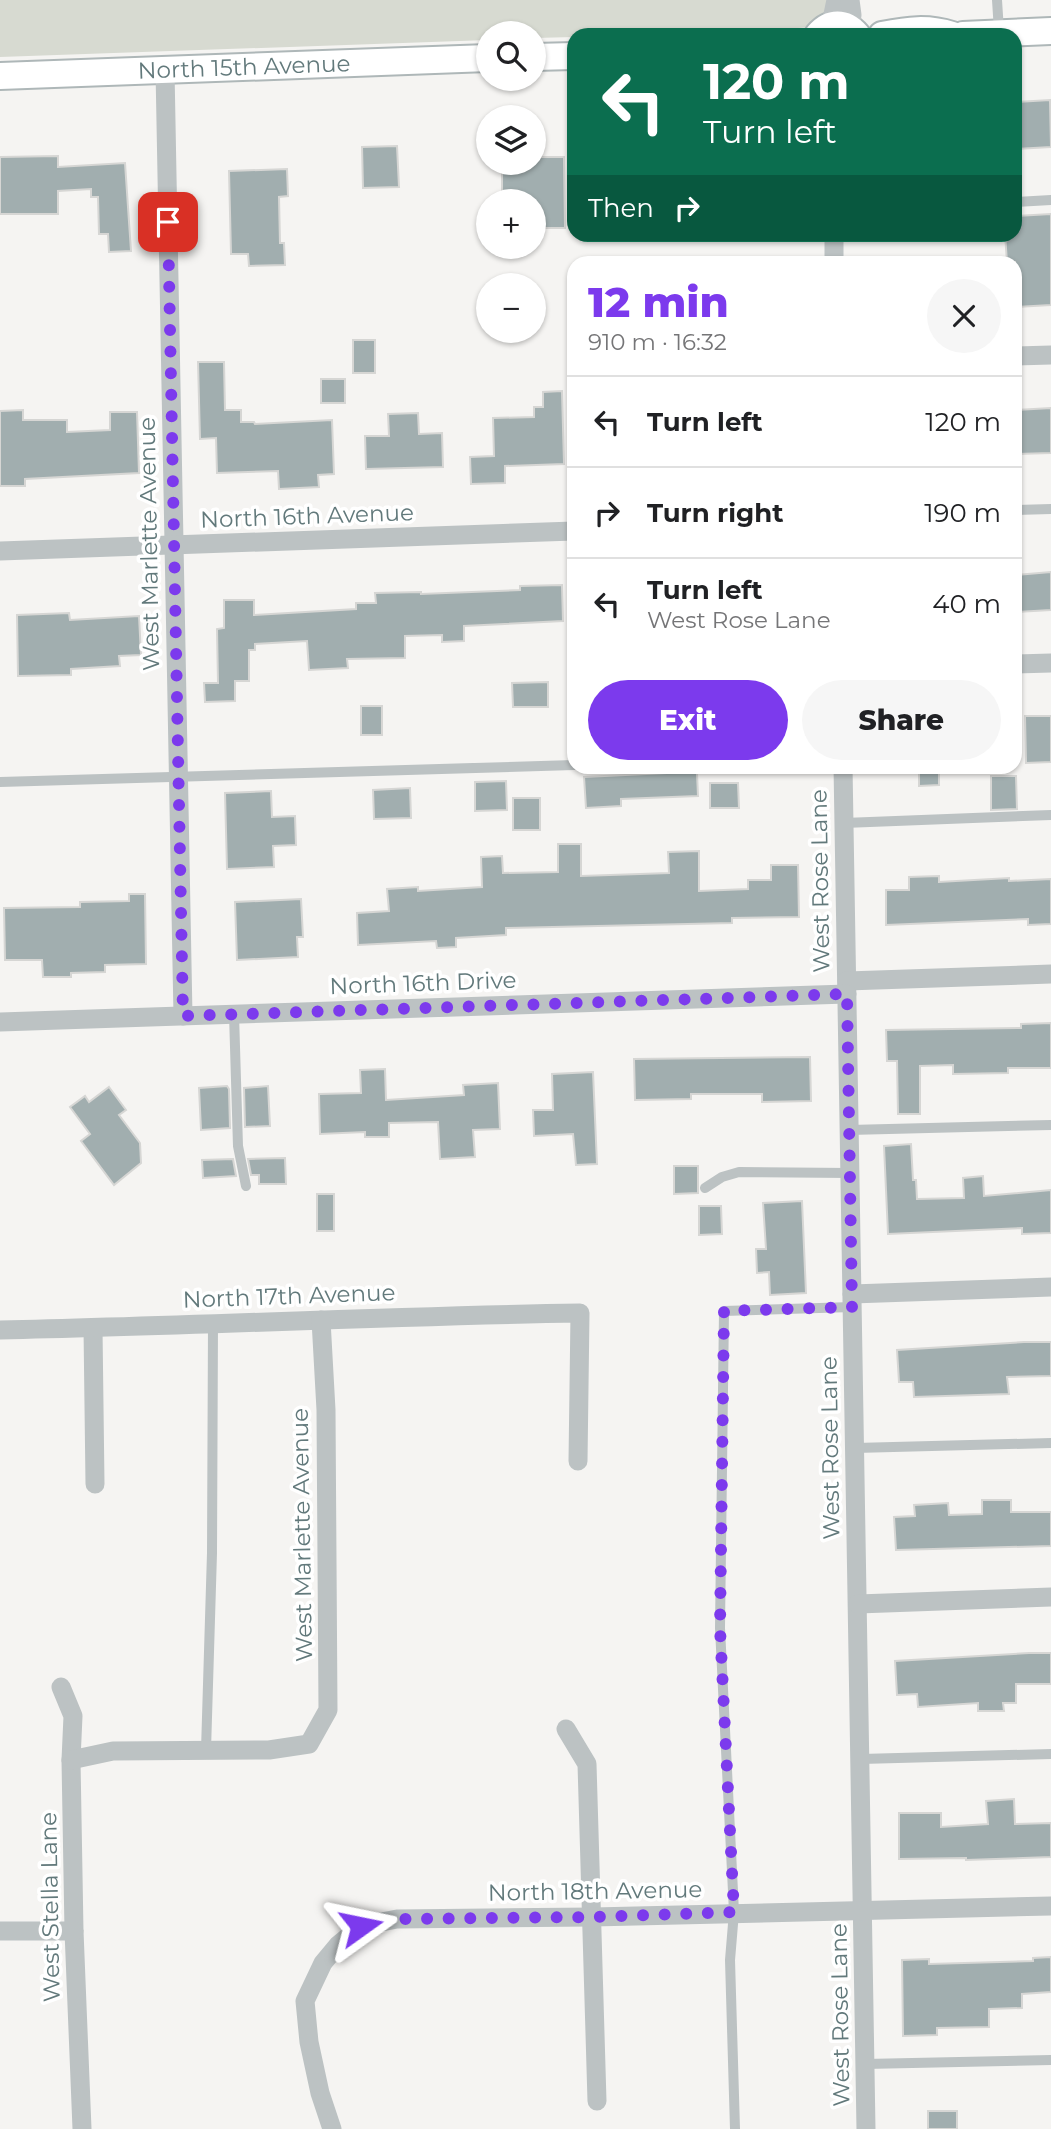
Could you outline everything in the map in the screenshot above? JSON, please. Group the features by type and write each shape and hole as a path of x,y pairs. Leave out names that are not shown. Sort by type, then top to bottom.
{"street":[{"path":"844,27 852,15 850,0"},
{"path":"1022,32 1051,31"},
{"path":"546,57 567,56"},
{"name":"North 15th Avenue","path":"0,76 476,58"},
{"name":"West Marlette Avenue","path":"165,70 183,1016"},
{"path":"1022,356 1051,355"},
{"name":"North 16th Avenue","path":"0,551 567,531"},
{"path":"1022,664 1051,663"},
{"name":"West Rose Lane","path":"843,774 866,2129"},
{"name":"North 16th Drive","path":"0,1022 847,988 1051,974"},
{"path":"852,1300 1051,1287"},
{"name":"North 17th Avenue","path":"0,1330 429,1315 580,1313 578,1461"},
{"name":"West Marlette Avenue","path":"206,1750 269,1750 309,1744 328,1710 326,1410 321,1320"},
{"path":"93,1328 94,1484"},
{"path":"858,1604 1051,1597"},
{"name":"West Stella Lane","path":"61,1687 73,1716 71,1760 74,1931 82,2129"},
{"path":"566,1729 587,1764 597,2101"},
{"path":"71,1760 113,1751 206,1750"},
{"name":"North 18th Avenue","path":"332,2129 320,2093 309,2042 305,2001 323,1962 361,1926 397,1919 1051,1906"},
{"path":"0,1931 74,1931"}],"lane":[{"path":"997,0 999,28"},
{"path":"1022,202 1051,200"},
{"path":"1022,510 1051,509"},
{"path":"0,782 567,765"},
{"path":"844,823 1051,815"},
{"path":"234,1014 238,1146 246,1186"},
{"path":"849,1130 1051,1125"},
{"path":"705,1188 722,1177 739,1172 850,1173"},
{"path":"736,2129 730,1960 734,1912 720,1628 724,1311 852,1300"},
{"path":"206,1750 212,1553 213,1324"},
{"path":"855,1448 1051,1443"},
{"path":"860,1759 1051,1754"},
{"path":"865,2064 1051,2060"}],"shaded area":[{"path":"0,0 829,0 828,12 812,27 567,28 567,37 546,38 546,21 476,21 476,40 0,57"}],"building":[{"path":"1050,100 1051,147 1022,149 1022,102"},
{"path":"397,146 399,187 363,188 362,147"},
{"path":"58,156 58,167 125,163 131,251 109,252 108,234 99,234 98,197 91,197 91,189 58,191 58,214 0,214 0,157"},
{"path":"546,157 564,157 565,228 546,228 546,189 502,189 502,175 546,175"},
{"path":"287,169 288,196 279,197 280,243 284,243 285,265 249,266 248,254 231,254 229,171"},
{"path":"1051,214 1051,305 1022,307 1022,256 1007,256 1006,242 1022,242 1022,216"},
{"path":"353,340 375,340 375,373 353,373"},
{"path":"198,362 224,362 225,410 241,410 241,422 255,424 332,420 334,474 318,475 319,487 279,489 278,471 217,473 216,438 200,439"},
{"path":"321,379 345,379 345,403 321,403"},
{"path":"562,391 564,464 505,466 505,483 471,484 470,457 494,456 493,418 534,417 534,407 543,407 543,392"},
{"path":"1051,408 1051,453 1022,454 1022,410"},
{"path":"23,410 23,420 67,420 67,432 110,430 110,412 137,412 139,473 25,479 25,486 0,486 0,411"},
{"path":"418,413 419,434 442,433 443,467 366,469 365,436 389,436 388,414"},
{"path":"1051,572 1051,610 1022,612 1022,574"},
{"path":"562,585 563,621 464,626 464,641 442,642 442,635 405,636 405,658 347,659 348,668 309,670 307,641 255,644 255,650 249,650 249,681 235,681 235,701 205,702 204,683 218,683 217,629 224,628 224,600 254,600 254,615 356,609 356,603 376,603 375,593 520,590 520,586"},
{"path":"69,613 70,620 139,616 141,655 119,656 120,666 71,669 71,675 18,676 17,615"},
{"path":"548,682 548,707 513,707 512,683"},
{"path":"361,706 382,706 382,735 361,735"},
{"path":"1025,716 1051,716 1051,762 1026,763"},
{"path":"697,774 698,796 621,799 621,806 586,808 584,777"},
{"path":"919,774 939,774 939,785 919,786"},
{"path":"991,776 1016,776 1017,809 991,810"},
{"path":"506,781 507,810 475,811 475,782"},
{"path":"710,783 738,783 739,808 710,808"},
{"path":"410,788 411,818 374,819 373,790"},
{"path":"271,791 272,817 295,816 296,845 273,846 274,867 227,869 225,793"},
{"path":"513,798 540,798 540,830 513,830"},
{"path":"558,844 581,844 581,876 669,873 668,852 699,851 699,891 748,889 748,880 771,880 771,865 798,865 799,917 732,918 732,923 506,928 506,935 456,938 456,947 437,948 436,941 358,945 357,913 389,911 387,889 418,887 418,891 482,887 481,857 502,856 503,873 558,872"},
{"path":"939,876 939,882 1009,878 1009,881 1051,879 1051,924 1028,925 1028,919 886,925 886,890 909,890 909,877"},
{"path":"129,894 145,894 146,964 105,965 105,972 71,973 71,977 43,977 42,960 5,960 4,908 80,907 80,902 129,901"},
{"path":"301,899 303,937 297,937 298,957 237,960 235,902"},
{"path":"1051,1023 1051,1068 1008,1068 1008,1073 953,1074 953,1065 920,1066 920,1114 898,1114 897,1061 887,1061 886,1030 1021,1028 1021,1024"},
{"path":"810,1057 811,1101 762,1102 762,1094 691,1094 691,1099 635,1100 634,1059"},
{"path":"385,1069 386,1100 464,1095 463,1085 498,1083 500,1129 473,1130 475,1157 440,1159 438,1122 389,1123 389,1137 365,1137 365,1132 320,1134 319,1094 361,1093 360,1070"},
{"path":"593,1072 597,1164 576,1165 573,1134 534,1136 533,1110 553,1110 552,1074"},
{"path":"227,1086 230,1128 201,1130 199,1088"},
{"path":"268,1086 270,1126 245,1127 244,1088"},
{"path":"109,1087 126,1110 119,1115 140,1143 141,1163 114,1185 81,1141 90,1134 70,1107 85,1096 89,1102"},
{"path":"911,1144 917,1199 964,1198 963,1178 983,1176 984,1196 1051,1190 1051,1233 1022,1234 1022,1228 888,1234 884,1146"},
{"path":"285,1158 286,1184 259,1184 259,1175 251,1175 248,1159"},
{"path":"233,1159 236,1176 203,1178 202,1160"},
{"path":"674,1166 698,1166 698,1193 674,1194"},
{"path":"317,1194 334,1194 334,1231 317,1231"},
{"path":"802,1201 806,1293 770,1295 769,1272 757,1273 756,1249 766,1249 763,1203"},
{"path":"699,1206 721,1206 722,1234 699,1235"},
{"path":"1051,1342 1051,1376 1007,1377 1009,1394 914,1397 913,1382 899,1382 897,1350"},
{"path":"982,1500 1011,1500 1011,1512 1051,1512 1051,1546 896,1550 894,1517 915,1516 914,1505 948,1503 949,1515 982,1514"},
{"path":"1051,1653 1051,1684 1016,1684 1016,1703 1003,1703 1004,1711 978,1711 978,1703 918,1707 917,1694 897,1695 895,1661"},
{"path":"1014,1799 1015,1824 1051,1823 1051,1857 899,1859 899,1813 941,1813 941,1827 988,1824 986,1801"},
{"path":"1051,1957 1051,1992 1022,1994 1022,2008 989,2009 989,2027 937,2028 937,2035 903,2036 902,1960 929,1959 929,1964 1033,1961 1033,1958"},
{"path":"928,2111 957,2111 957,2129 928,2129"}],"route":[{"path":"168,222 183,1016 847,994 852,1307 724,1311 720,1628 734,1912 397,1919 361,1926"}]}
